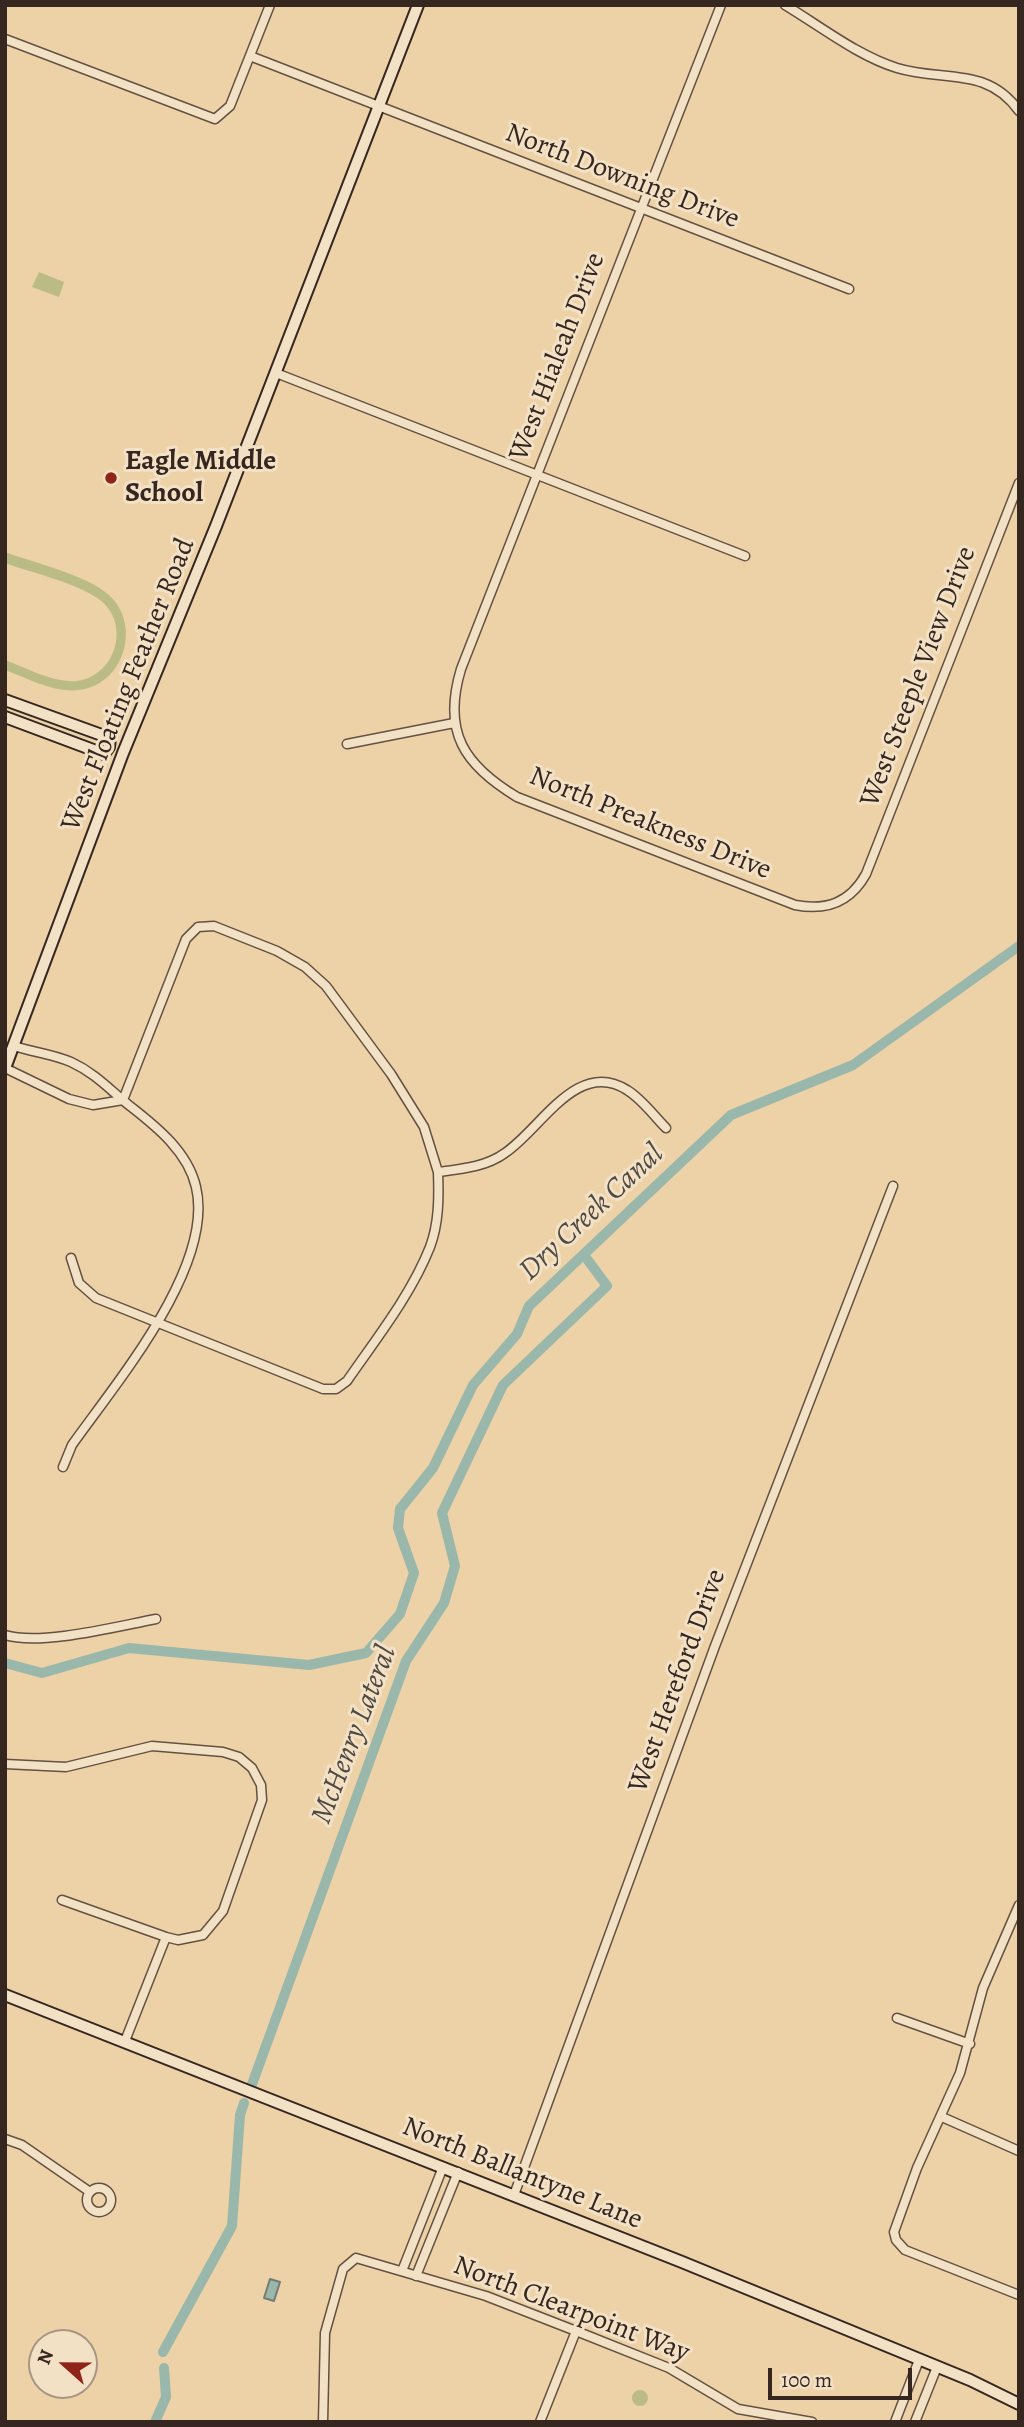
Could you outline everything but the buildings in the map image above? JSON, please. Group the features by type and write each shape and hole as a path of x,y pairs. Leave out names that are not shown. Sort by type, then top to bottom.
{"street":[{"path":"5,39 208,118 221,116 230,106 270,5"},
{"name":"West Floating Feather Road","path":"5,1068 123,753 276,373 418,5"},
{"path":"785,5 870,57 897,68 969,78 996,87 1019,111"},
{"name":"West Hialeah Drive","path":"454,723 455,690 461,669 720,7"},
{"name":"North Downing Drive","path":"250,56 849,289"},
{"path":"276,373 745,556"},
{"name":"West Steeple View Drive","path":"859,887 1019,482"},
{"path":"5,700 110,738 109,747 104,754 5,717"},
{"path":"347,744 454,723"},
{"name":"North Preakness Drive","path":"454,723 472,763 489,780 517,797 795,905 813,908 830,906 859,887"},
{"path":"109,747 123,753"},
{"path":"71,1258 79,1283 96,1298 323,1389 336,1389 348,1381 404,1296 431,1246 439,1200 438,1172 424,1127 391,1074 326,986 305,967 277,951 214,926 198,927 186,939 123,1100"},
{"path":"14,1046 69,1060 101,1079 177,1148 196,1185 199,1217 194,1247 157,1322 72,1445 63,1467"},
{"path":"5,1068 69,1099 93,1105 123,1100"},
{"path":"438,1172 477,1166 505,1153 569,1094 583,1084 600,1080 629,1091 666,1128"},
{"name":"West Hereford Drive","path":"514,2195 715,1646 893,1186"},
{"path":"5,1635 32,1638 156,1619"},
{"path":"5,1765 66,1767 152,1746 223,1752 239,1758 252,1768 261,1785 260,1811 223,1911 203,1935 178,1940 62,1900"},
{"path":"1019,1905 983,1988 970,2044 942,2117 895,2224 896,2240 905,2250 1019,2295"},
{"path":"125,2042 166,1937"},
{"name":"North Ballantyne Lane","path":"5,1994 514,2195 937,2367 1019,2404"},
{"path":"897,2018 970,2044"},
{"path":"942,2117 1019,2151"},
{"path":"5,2139 22,2145 90,2192"},
{"path":"402,2271 443,2167"},
{"path":"416,2276 457,2172"},
{"name":"North Clearpoint Way","path":"323,2422 325,2333 343,2269 350,2260 366,2259 486,2296 576,2331 683,2375 738,2409 813,2422"},
{"path":"540,2422 576,2331"},
{"path":"895,2422 919,2360"},
{"path":"915,2422 937,2367"}],"green space":[{"path":"39,272 64,282 59,297 32,287"},
{"path":"5,552 75,576 110,596 120,609 126,638 116,667 106,678 94,686 69,690 50,687 5,670 5,660 59,680 77,681 90,677 110,660 117,635 110,610 100,600 67,583 5,563"},
{"path":"640,2390 646,2392 646,2404 640,2406 634,2404 632,2398 634,2392"}],"shaded area":[{"path":"270,2279 280,2282 274,2301 264,2298"}],"waterway":[{"name":"Dry Creek Canal","path":"5,1663 42,1673 129,1648 309,1665 366,1653 400,1614 414,1573 398,1528 400,1509 433,1468 473,1385 517,1334 529,1306 731,1115 853,1065 1019,946"},
{"name":"McHenry Lateral","path":"251,2087 406,1661 444,1603 455,1566 442,1513 503,1385 607,1286 584,1255"},
{"name":"McHenry Lateral","path":"163,2352 232,2226 240,2115 244,2103"},
{"name":"McHenry Lateral","path":"155,2422 166,2397 164,2368"}],"place":[{"name":"Eagle Middle School","path":"111,478"}]}
